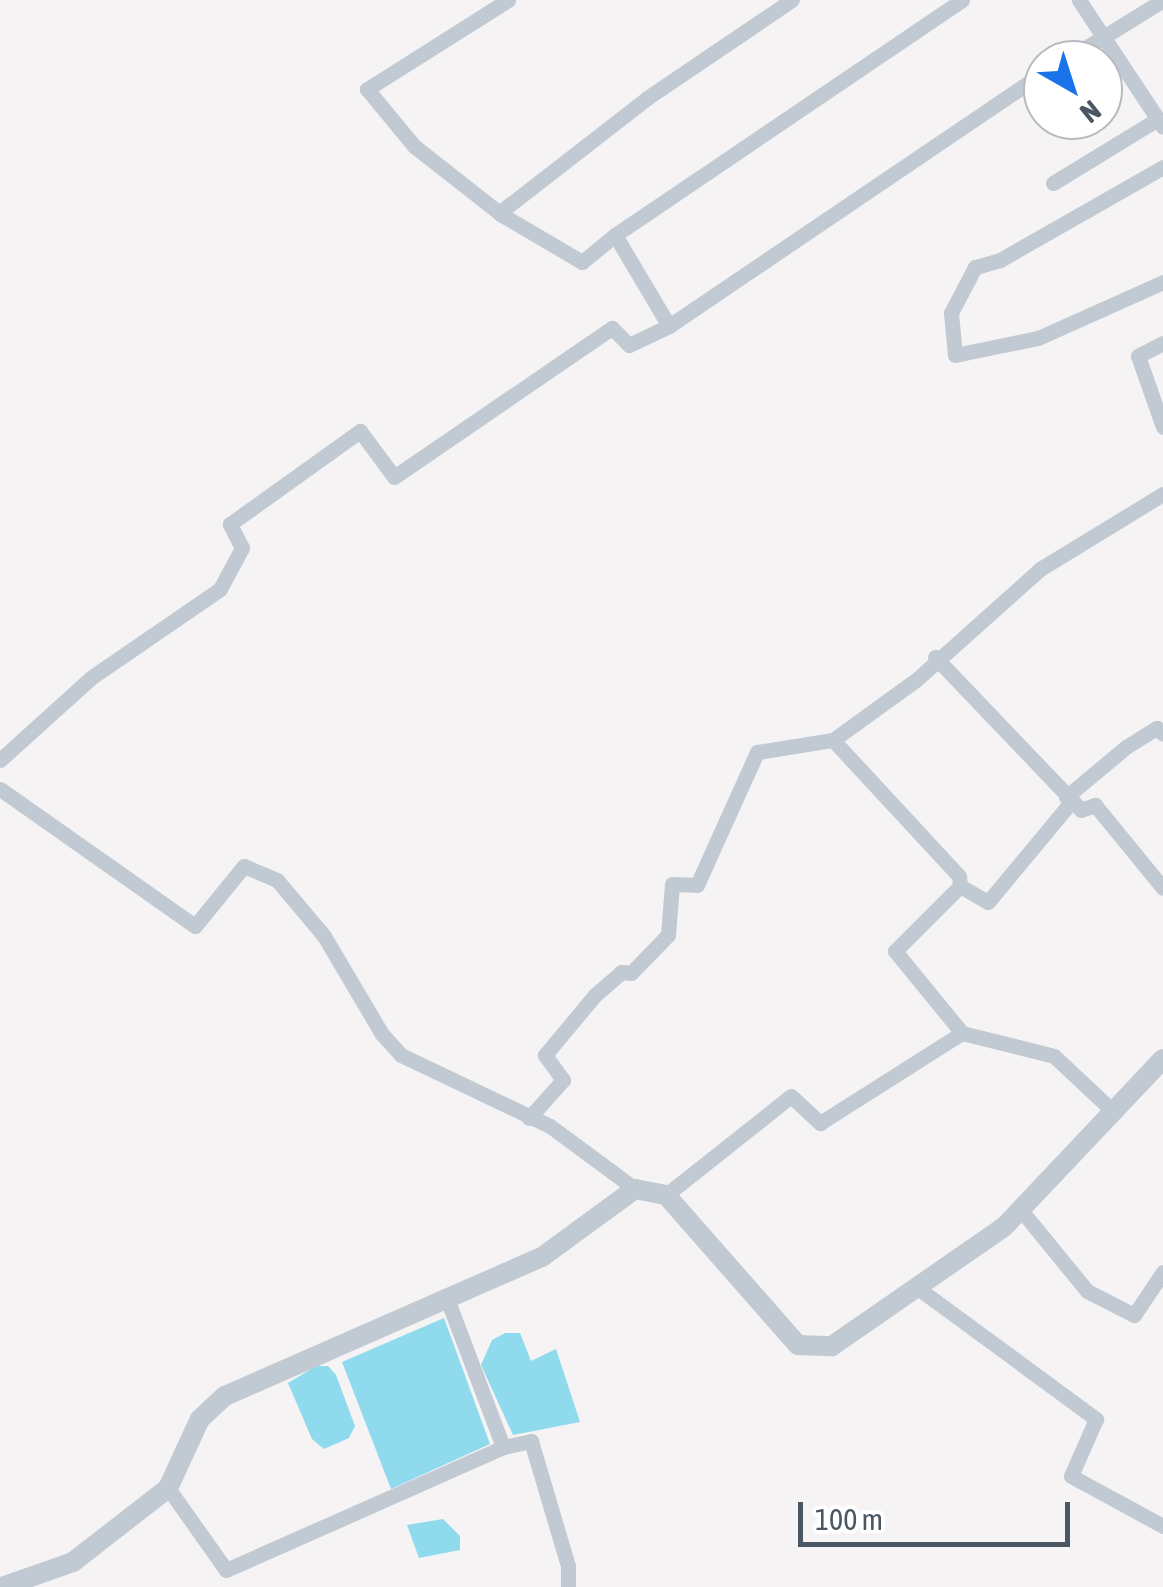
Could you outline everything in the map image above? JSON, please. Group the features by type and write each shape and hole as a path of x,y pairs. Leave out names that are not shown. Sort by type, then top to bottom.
{"street":[{"path":"508,0 367,88 414,146 499,213 582,262 615,235 962,0"},
{"path":"499,213 647,98 792,0"},
{"path":"1054,183 1160,123 1079,0"},
{"path":"1100,40 1162,0"},
{"path":"0,760 92,677 220,589 242,548 230,524 360,431 394,476 612,328 628,345 669,326 1023,87"},
{"path":"1163,166 1000,260 976,267 959,288 951,314 955,355 1038,338 1163,282"},
{"path":"615,235 669,326"},
{"path":"1163,344 1138,356 1163,428"},
{"path":"528,1118 563,1080 544,1055 594,995 621,972 631,973 668,935 672,884 696,886 758,752 833,740 916,680 936,657 1040,569 1163,494"},
{"path":"936,657 1069,799 1081,810 1096,805 1163,888"},
{"path":"833,740 958,876 960,886 988,902 1069,799 1126,747 1157,728 1163,734"},
{"path":"0,789 195,926 244,866 277,880 324,936 382,1034 401,1055 528,1118 606,1163 635,1189 666,1195 798,1345 832,1346 915,1286 962,1260 1020,1209 1163,1059"},
{"path":"960,886 895,951 962,1033 1054,1056 1115,1113"},
{"path":"666,1195 790,1096 820,1122 962,1033"},
{"path":"2,1587 73,1562 168,1488 200,1419 225,1396 542,1257 635,1189"},
{"path":"1020,1209 1087,1290 1134,1315 1163,1272"},
{"path":"915,1286 1096,1419 1071,1476 1163,1526"},
{"path":"446,1296 502,1447"},
{"path":"168,1488 226,1570 502,1447 530,1441 568,1566 568,1587"}],"water":[{"path":"444,1318 490,1444 391,1489 342,1362"},
{"path":"505,1333 520,1333 531,1361 556,1349 580,1422 513,1435 481,1365 492,1340"},
{"path":"316,1366 328,1366 336,1375 355,1426 349,1438 324,1449 312,1439 288,1383"},
{"path":"443,1519 460,1536 460,1550 419,1558 407,1525"}]}
